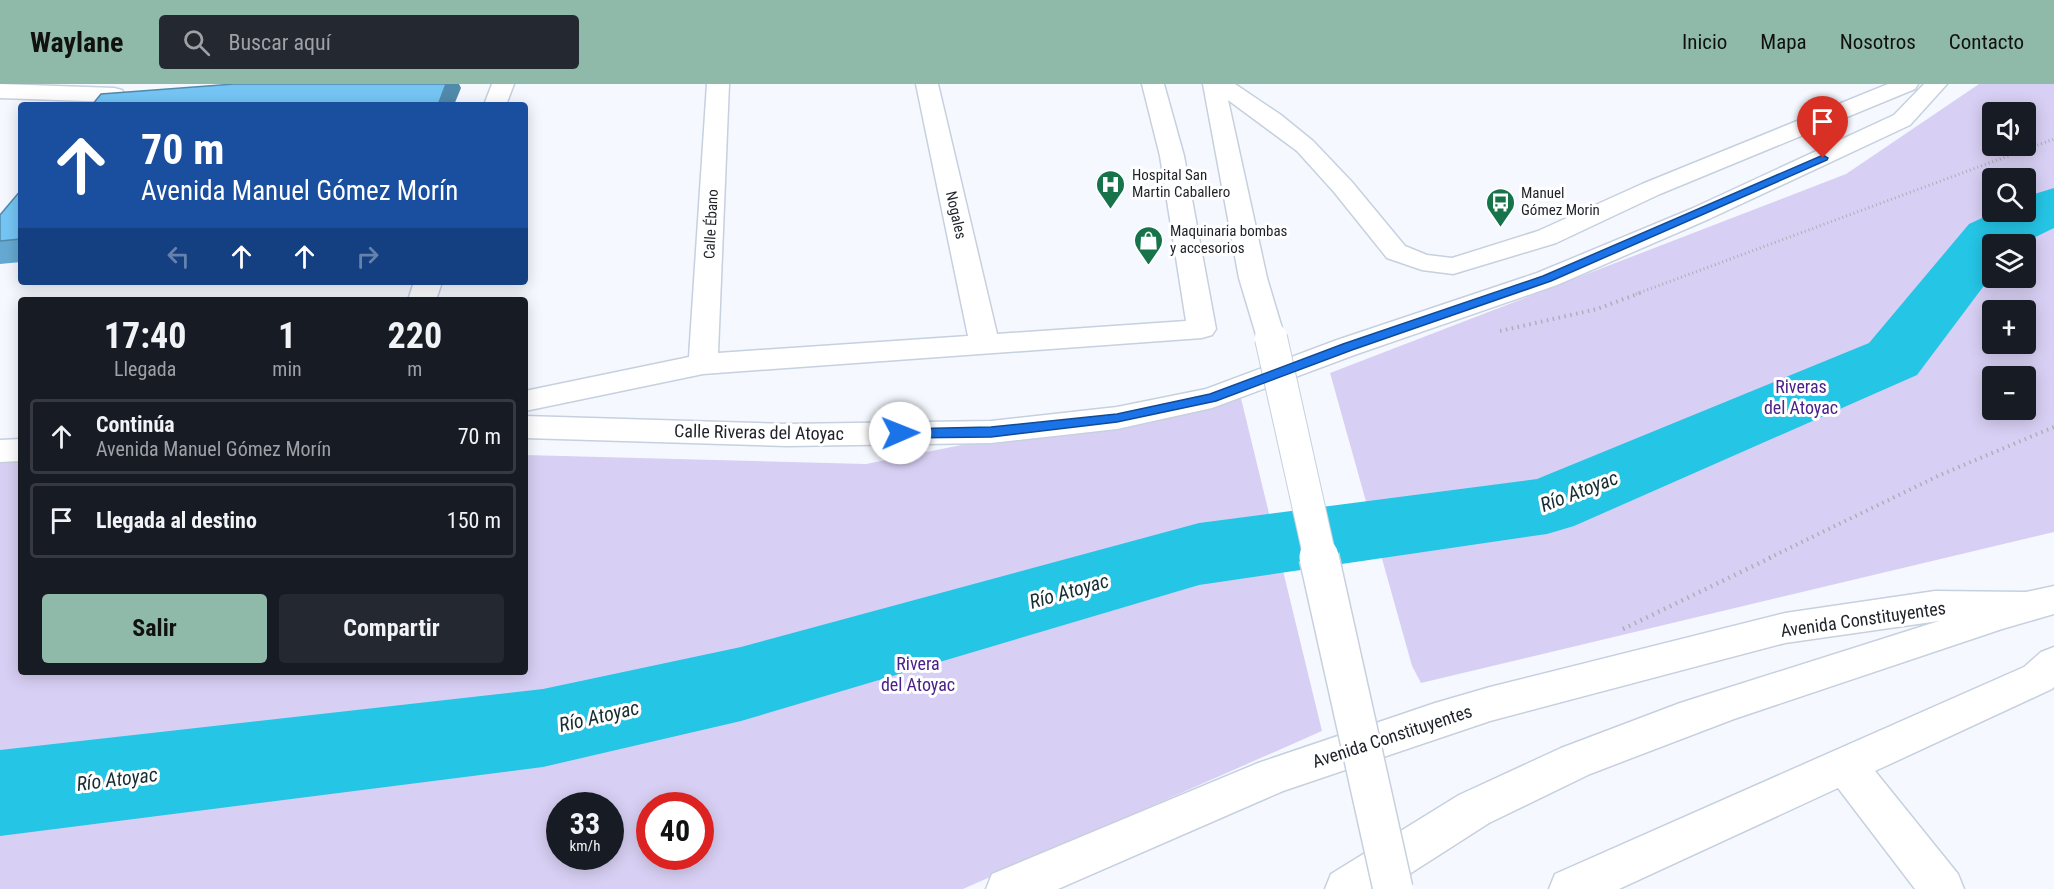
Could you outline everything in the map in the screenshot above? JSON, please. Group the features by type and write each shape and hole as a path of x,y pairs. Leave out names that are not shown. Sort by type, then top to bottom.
{"street":[{"path":"496,102 503,84"},
{"name":"Calle Ébano","path":"703,364 718,84"},
{"name":"Nogales","path":"927,84 985,346"},
{"path":"528,400 703,364 1202,329 1172,156 1153,84"},
{"path":"1214,84 1253,278 1271,338 1393,889"},
{"path":"1220,84 1273,120 1305,146 1343,187 1396,252 1422,262 1453,266 1547,237 1651,189 1907,84"},
{"name":"Calle Riveras del Atoyac","path":"528,426 787,435 991,432 1117,418 1212,398 1347,347 1547,279 1700,213 1902,120 1936,84"},
{"path":"0,91 114,95"},
{"path":"0,452 18,450"},
{"name":"Avenida Constituyentes","path":"1008,889 1272,776 1479,707 1785,628 1935,606 2039,603"},
{"name":"Avenida Constituyentes","path":"1347,889 1473,810 1577,760 1753,695 1927,641 2039,603"},
{"path":"1571,889 1844,764 2049,678"},
{"path":"1844,764 1942,889"}],"path":[{"path":"1493,332 1597,309 2054,139"},
{"path":"1618,631 1940,475 2054,427"}],"green space":[{"name":"Riveras del Atoyac","path":"1979,84 2054,84 2054,532 1421,683 1412,666 1330,373 1846,174"},
{"name":"Rivera del Atoyac","path":"1239,390 1322,731 963,889 0,889 0,462 18,462 18,675 528,675 528,455 866,464"}],"building":[{"path":"234,84 446,84 439,102 94,102 101,94"},
{"path":"18,194 18,239 0,241 0,215"}],"waterway":[{"name":"Río Atoyac","path":"0,793 543,728 741,684 1199,554 1547,506 1893,359 1990,237 2054,205"}],"place":[{"name":"Hospital San Martin Caballero","path":"1111,210"},
{"name":"Manuel Gómez Morin","path":"1500,228"},
{"name":"Maquinaria bombas y accesorios","path":"1149,266"}],"route":[{"path":"900,433 991,432 1117,418 1239,390 1347,347 1547,279 1823,158"}]}
